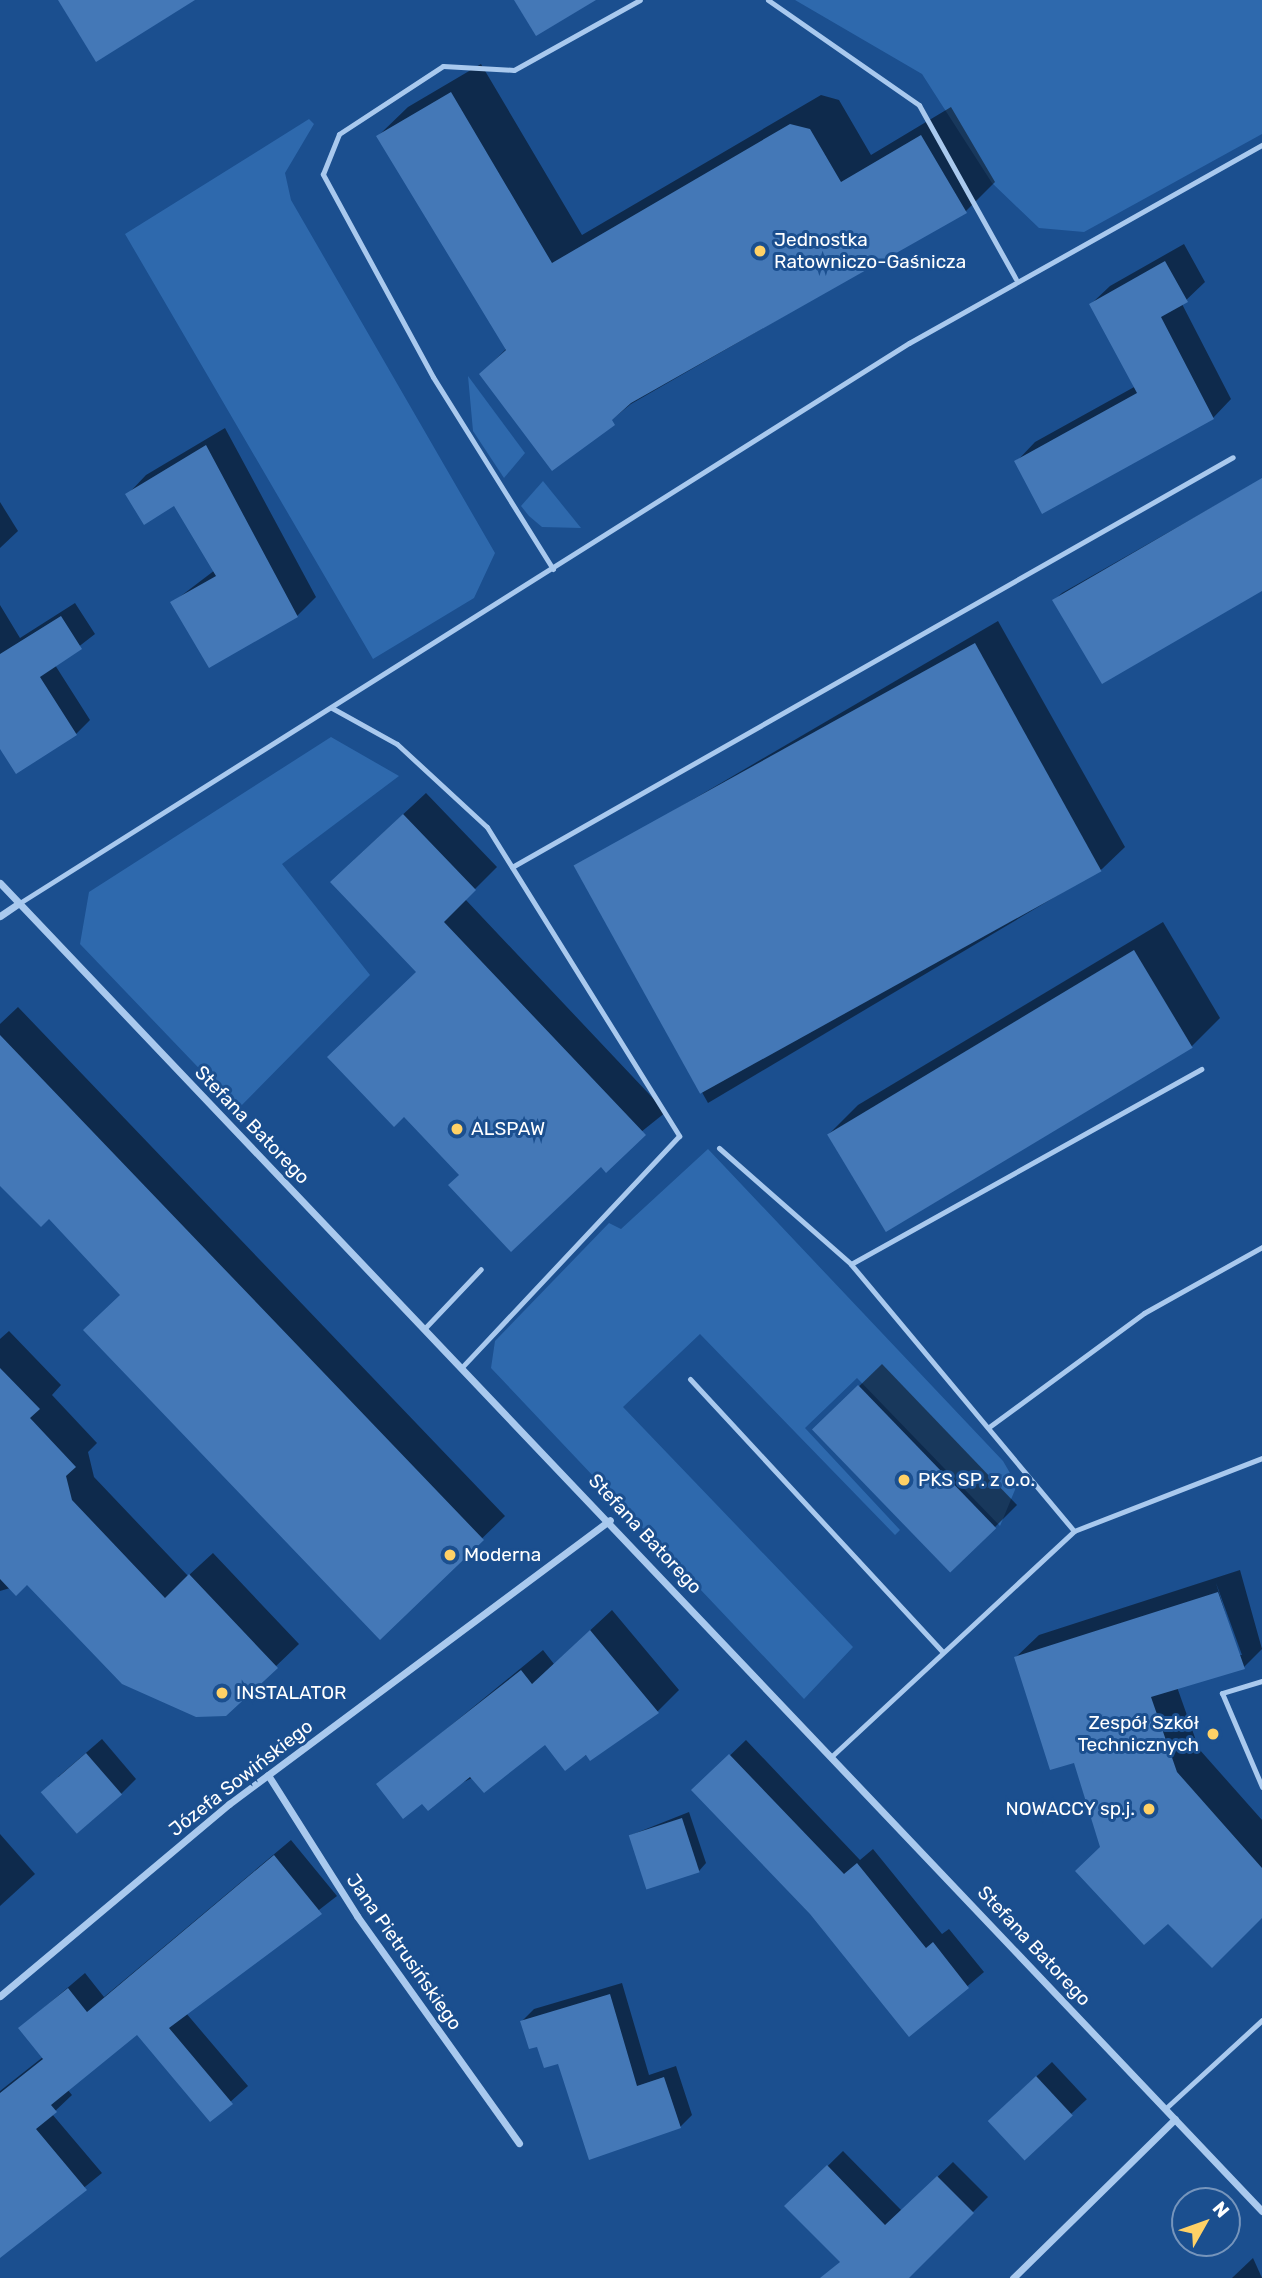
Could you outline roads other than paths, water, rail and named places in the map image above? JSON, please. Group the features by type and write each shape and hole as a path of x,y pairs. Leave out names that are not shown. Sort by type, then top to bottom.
{"street":[{"name":"Stefana Batorego","path":"0,883 610,1520 1262,2211"},
{"path":"0,916 18,904"},
{"name":"Józefa Sowińskiego","path":"0,1996 268,1775 610,1520"},
{"name":"Jana Pietrusińskiego","path":"268,1775 357,1916 519,2143"},
{"path":"1013,2278 1175,2119"}],"lane":[{"path":"553,569 433,377 323,174 339,134 443,66 513,70 640,0"},
{"path":"768,0 919,105 1016,279"},
{"path":"18,904 1016,279 1262,145"},
{"path":"512,867 1233,457"},
{"path":"332,708 397,744 488,827 679,1136 463,1366"},
{"path":"851,1264 1201,1069"},
{"path":"719,1148 851,1264 1074,1531"},
{"path":"989,1427 1144,1313 1262,1247"},
{"path":"425,1328 481,1269"},
{"path":"690,1378 942,1651"},
{"path":"832,1756 1074,1531 1262,1458"},
{"path":"1262,1681 1222,1693 1262,1787"},
{"path":"1166,2108 1262,2020"}],"place":[{"name":"Jednostka Ratowniczo-Gaśnicza","path":"760,251"},
{"name":"ALSPAW","path":"457,1129"},
{"name":"PKS SP. z o.o.","path":"904,1480"},
{"name":"Moderna","path":"450,1555"},
{"name":"INSTALATOR","path":"222,1693"},
{"name":"Zespół Szkół Technicznych","path":"1213,1734"},
{"name":"NOWACCY sp.j.","path":"1149,1809"}]}
